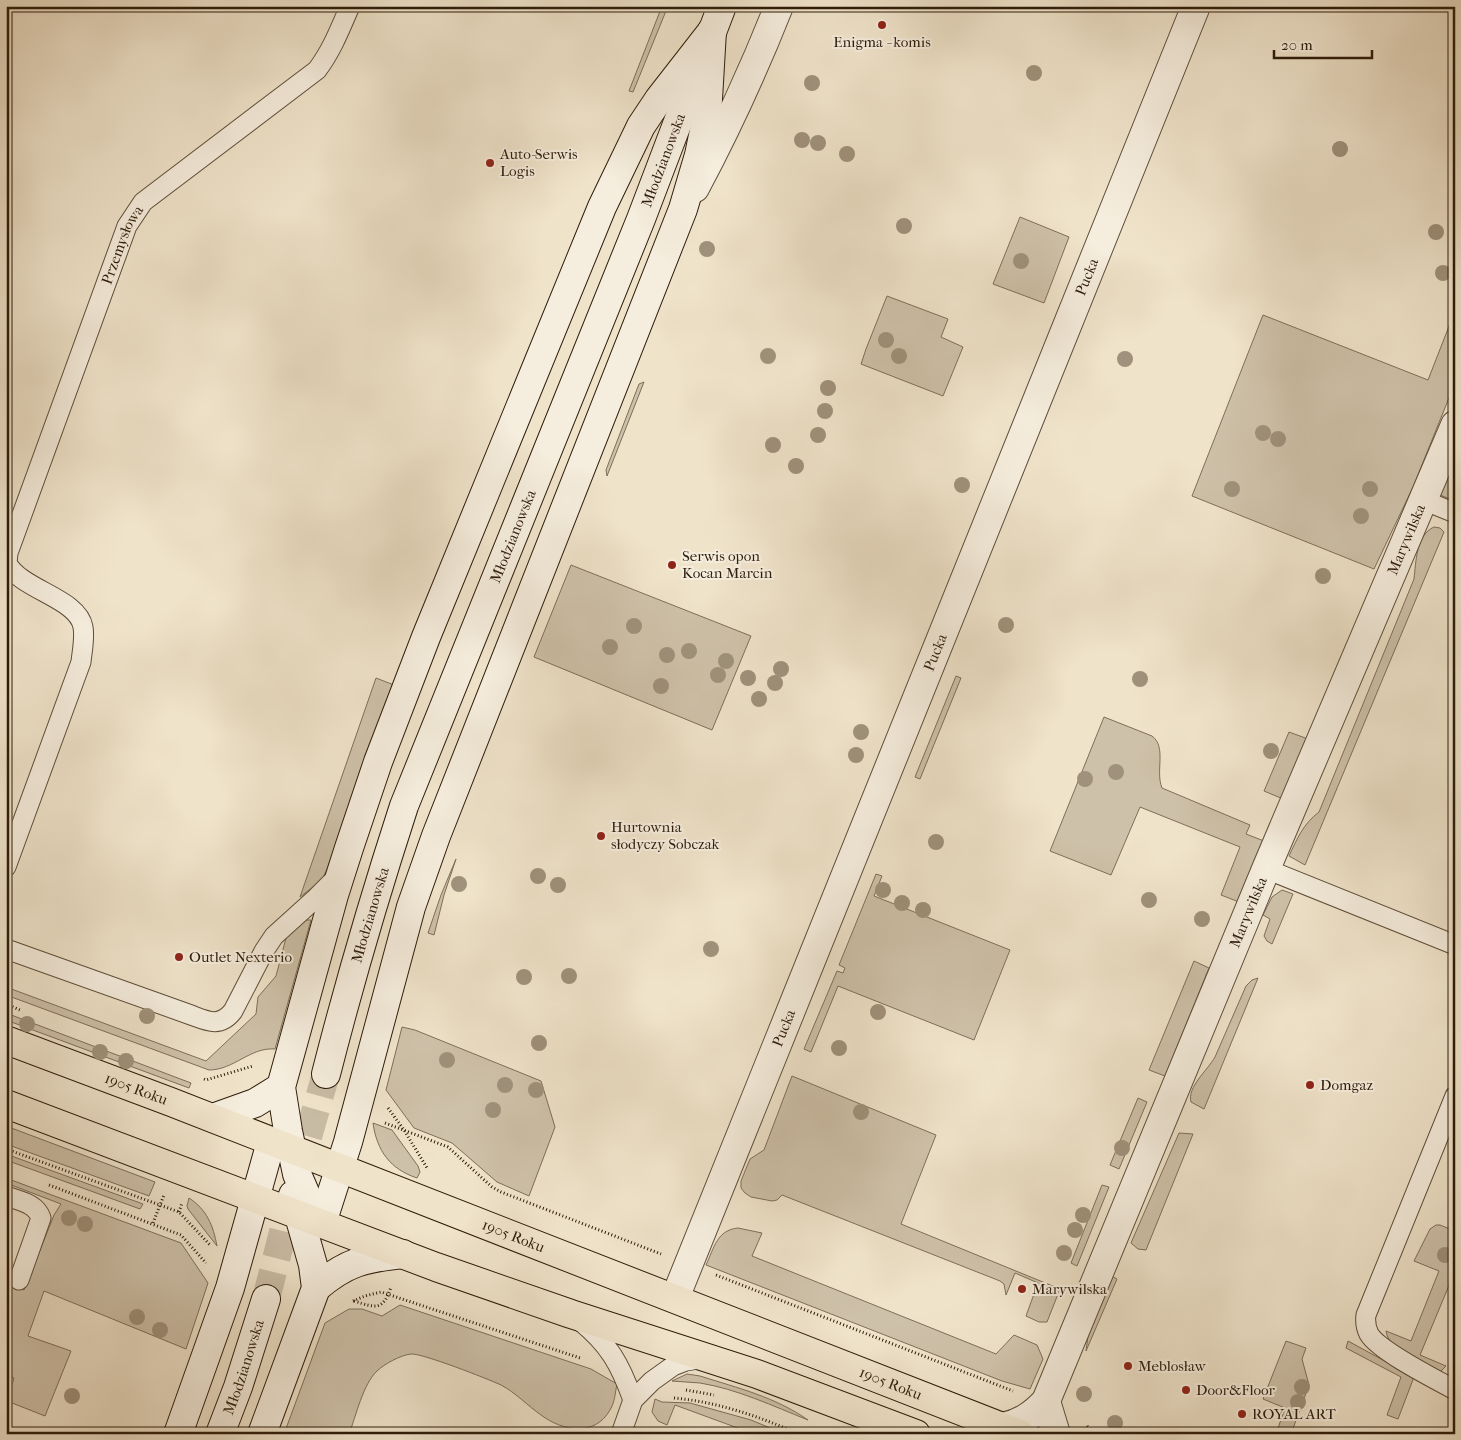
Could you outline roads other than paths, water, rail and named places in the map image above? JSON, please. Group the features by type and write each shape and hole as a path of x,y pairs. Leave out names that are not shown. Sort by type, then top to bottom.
{"main road":[{"name":"Młodzianowska","path":"326,1074 349,984 404,806 637,228 722,6"},
{"path":"683,209 715,151 750,78 779,6"},
{"name":"Pucka","path":"675,1298 1196,6"},
{"path":"310,1219 340,1168 361,1099 411,907 436,836 683,209 699,155 707,116 712,31"},
{"path":"178,1434 230,1288 255,1198 288,1131 282,1087 341,872 378,762 426,637 602,207 641,126 659,99 712,31"},
{"name":"Marywilska","path":"1011,1430 1015,1424 1027,1419 1033,1397 1266,869 1455,425"},
{"name":"1905 Roku","path":"6,1040 213,1118 1011,1430"},
{"path":"213,1118 255,1103 282,1087"},
{"path":"6,1104 403,1254 571,1314 757,1374 916,1434"},
{"path":"262,1434 316,1288 310,1219 290,1186 282,1146"},
{"path":"316,1288 341,1269 357,1261 403,1254"},
{"name":"Młodzianowska","path":"220,1434 238,1387 266,1298"},
{"path":"1033,1397 1056,1434"}],"lane":[{"name":"Przemysłowa","path":"7,562 10,545 127,226 143,202 317,70 336,39 350,6"},
{"path":"1423,500 1455,513"},
{"path":"6,868 81,662 84,637 83,624 72,609 16,575 7,562"},
{"path":"1266,869 1455,945"},
{"path":"6,949 203,1019 213,1022 222,1021 233,1011 264,951 274,936 316,898 341,872"},
{"path":"1455,1096 1366,1315 1365,1324 1374,1341 1386,1350 1455,1390"},
{"path":"6,1196 31,1205 36,1209 41,1218 19,1280"},
{"path":"571,1314 588,1328 613,1355 638,1394"},
{"path":"621,1434 638,1394 674,1366 686,1361 709,1358"}],"tunnel":[{"path":"266,1299 300,1165 326,1074"}],"place":[{"name":"Enigma - komis","path":"882,25"},
{"name":"Auto-Serwis Logis","path":"490,163"},
{"name":"Serwis opon Kocan Marcin","path":"672,565"},
{"name":"Hurtownia słodyczy Sobczak","path":"601,836"},
{"name":"Outlet Nexterio","path":"179,957"},
{"name":"Domgaz","path":"1310,1085"},
{"name":"Marywilska","path":"1022,1289"},
{"name":"Meblosław","path":"1128,1366"},
{"name":"Door&Floor","path":"1186,1390"},
{"name":"ROYAL ART","path":"1242,1414"}]}
